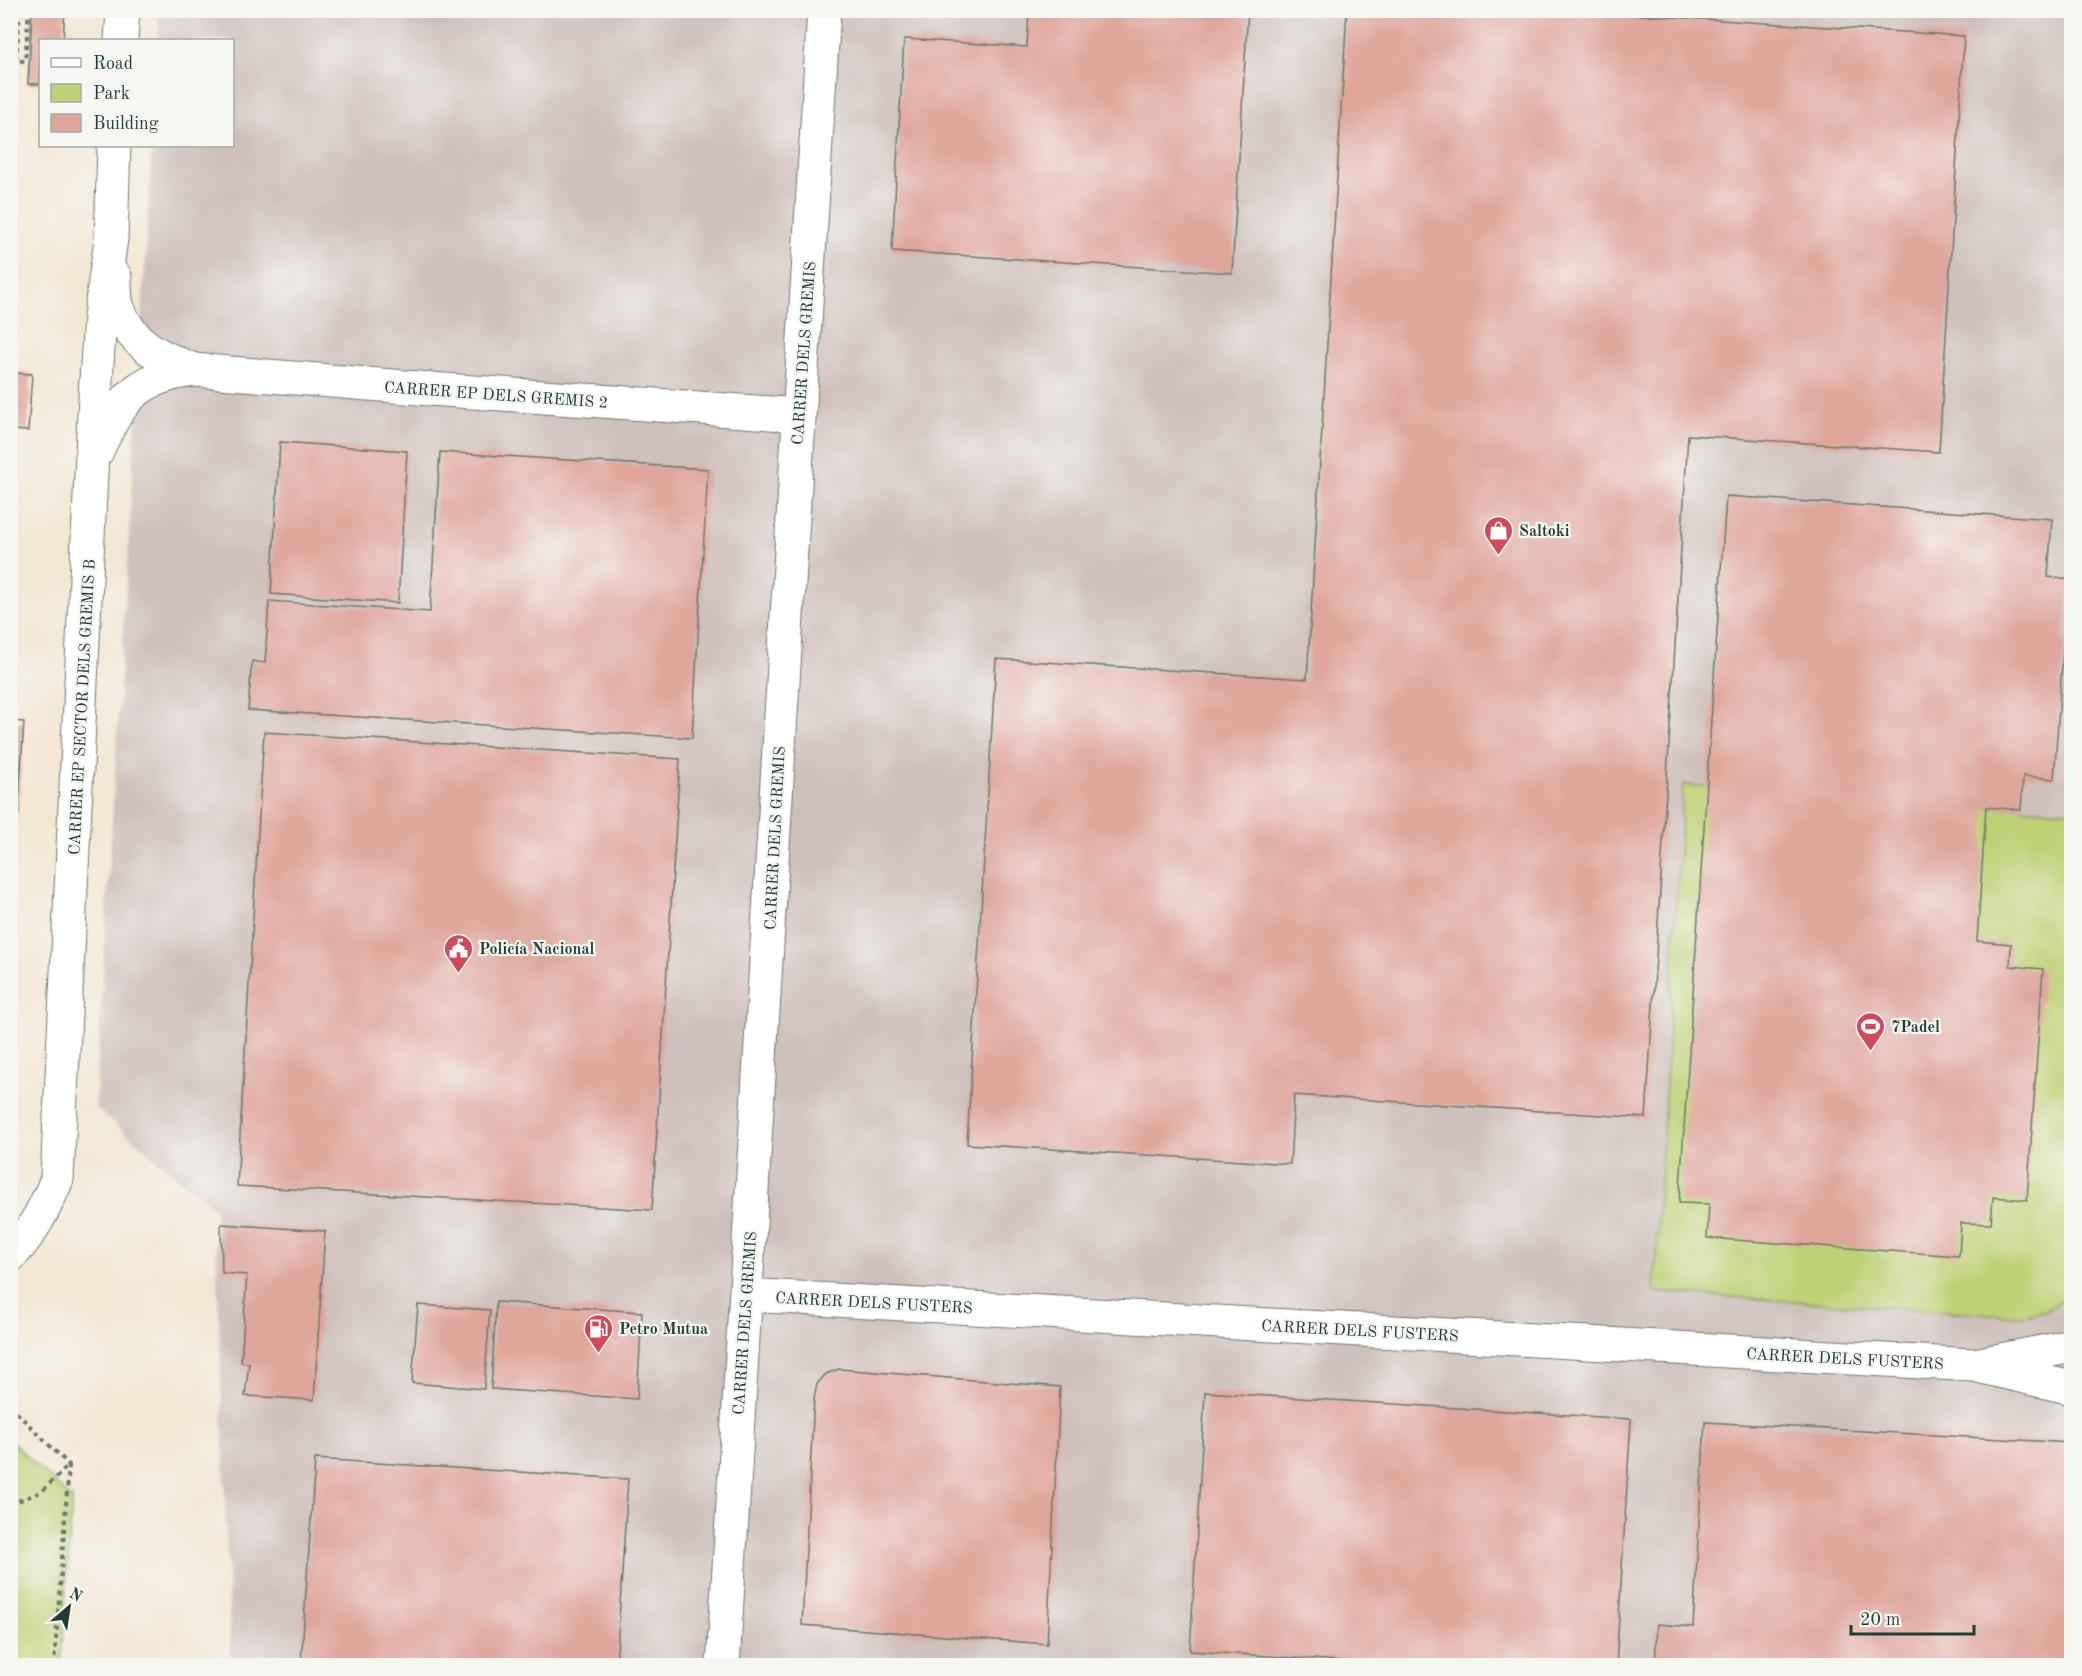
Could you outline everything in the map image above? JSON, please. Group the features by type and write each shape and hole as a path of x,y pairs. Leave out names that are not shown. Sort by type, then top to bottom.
{"street":[{"path":"121,39 123,10"},
{"name":"CARRER DELS GREMIS","path":"723,1665 824,10"},
{"name":"CARRER EP SECTOR DELS GREMIS B","path":"10,1256 23,1244 43,1213 57,1179 94,413 100,316 111,239 114,147"},
{"path":"111,239 117,304 128,328 147,348 168,360 194,370"},
{"path":"93,458 114,415 127,397 153,380 170,373 194,370"},
{"name":"CARRER EP DELS GREMIS 2","path":"194,370 799,415"},
{"name":"CARRER DELS FUSTERS","path":"746,1295 1973,1365 2072,1388"},
{"name":"CARRER DELS FUSTERS","path":"1973,1365 2072,1346"}],"path":[{"path":"10,56 14,10"},
{"path":"20,10 16,60 25,61 29,10"},
{"path":"10,1406 69,1465 54,1665"},
{"path":"10,1504 42,1492 69,1465"}],"shaded area":[{"path":"159,11 2071,11 2071,1665 231,1665 215,1209 95,1107 152,147 234,147 234,39 158,39"}],"green space":[{"name":"7Padel","path":"1683,785 2071,811 2072,1290 2062,1301 2043,1311 2022,1316 1654,1292"},
{"path":"10,1440 72,1499 61,1665 11,1665"}],"building":[{"path":"32,10 65,10 63,39 39,39 39,84 28,84"},
{"path":"1029,10 1248,10 1232,273 892,251 904,39 1027,47"},
{"name":"Saltoki","path":"1347,10 1568,10 1964,36 1939,452 1688,435 1646,1118 1294,1095 1290,1164 967,1144 996,659 1307,679"},
{"path":"14,373 32,374 28,431 11,430"},
{"path":"280,442 407,451 398,603 271,594"},
{"path":"440,452 708,469 692,738 248,710 252,661 265,663 269,601 430,612"},
{"path":"1726,496 2052,519 2048,577 2068,579 2054,779 2023,776 2021,810 1986,807 1977,941 2011,944 2010,966 2043,969 2027,1200 1993,1197 1991,1224 1961,1223 1959,1256 1707,1238 1709,1204 1679,1203"},
{"path":"10,721 24,722 18,814 10,814"},
{"name":"Policía Nacional","path":"264,732 680,759 652,1210 237,1186"},
{"path":"221,1224 325,1231 314,1400 245,1396 249,1363 241,1362 247,1275 222,1273"},
{"path":"496,1302 642,1312 637,1399 491,1389"},
{"path":"418,1305 490,1310 484,1389 412,1383"},
{"path":"839,1369 1060,1387 1047,1644 802,1625 814,1398 817,1384 826,1374"},
{"path":"1205,1392 1631,1419 1616,1666 1419,1666 1190,1651"},
{"path":"1705,1422 2072,1443 2072,1666 1655,1666 1657,1624 1693,1627"},
{"path":"315,1459 628,1479 616,1666 301,1666"}],"place":[{"name":"Saltoki","path":"1498,556"},
{"name":"Policía Nacional","path":"458,974"},
{"name":"7Padel","path":"1870,1052"},
{"name":"Petro Mutua","path":"598,1354"}]}
